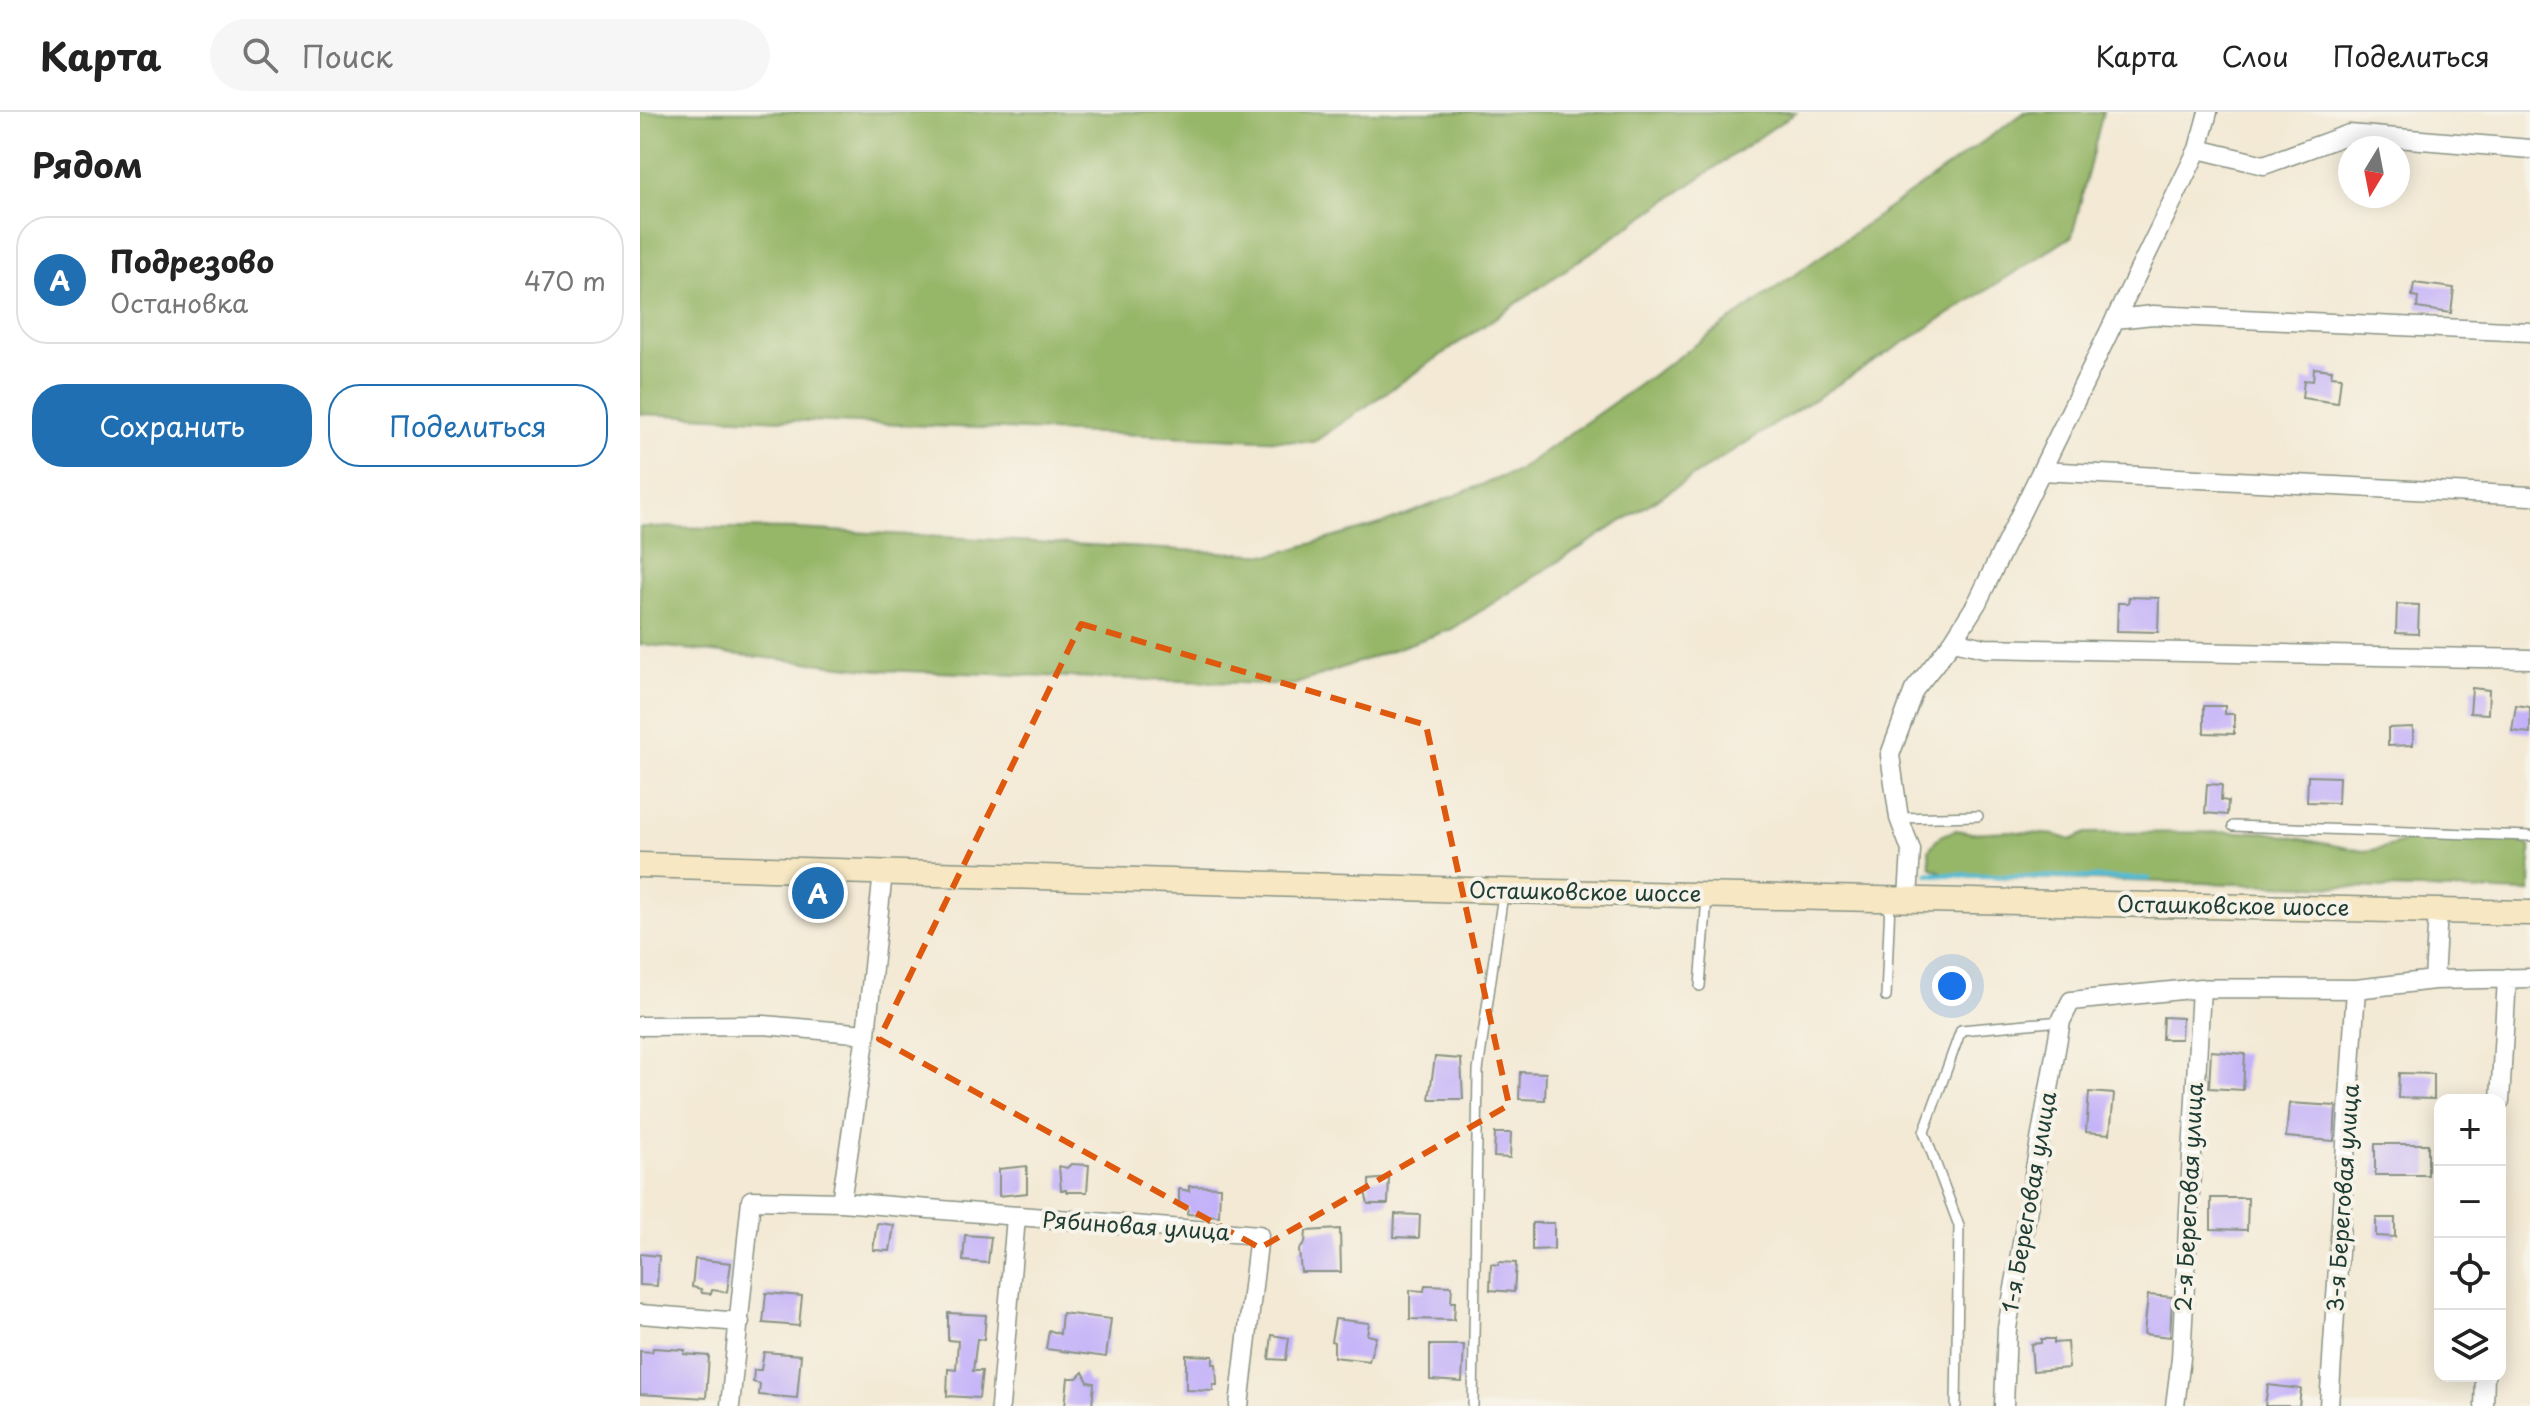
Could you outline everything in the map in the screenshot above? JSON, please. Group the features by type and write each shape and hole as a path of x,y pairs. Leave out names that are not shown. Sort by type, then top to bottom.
{"main road":[{"name":"Осташковское шоссе","path":"640,865 1503,891 2530,913"}],"street":[{"path":"1899,898 1911,850 1899,818 1890,755 1914,690 1953,641 1977,603 2198,149 2208,112"},
{"path":"2198,149 2264,165 2349,134 2530,149"},
{"path":"2115,319 2153,315 2530,332"},
{"path":"2041,471 2530,496"},
{"path":"1953,641 1985,648 2530,659"},
{"path":"841,1202 866,1034 883,872"},
{"path":"2434,980 2438,911"},
{"path":"2500,1094 2507,978"},
{"path":"2201,988 2356,989 2434,980 2530,978"},
{"name":"1-я Береговая улица","path":"2004,1406 2007,1328 2061,1021 2071,1001 2201,988"},
{"name":"2-я Береговая улица","path":"2175,1406 2181,1358 2201,988"},
{"name":"3-я Береговая улица","path":"2329,1406 2356,989"},
{"path":"640,1026 764,1025 866,1034"},
{"name":"Рябиновая улица","path":"740,1322 751,1200 841,1202 1259,1235 1239,1406"},
{"path":"1000,1406 1016,1217"},
{"path":"640,1314 740,1322 730,1406"},
{"path":"2484,1406 2485,1382"}],"lane":[{"path":"1899,818 1978,816"},
{"path":"2233,826 2530,836"},
{"path":"1473,1406 1478,1071 1503,891"},
{"path":"1700,986 1708,894"},
{"path":"1886,997 1899,898"},
{"path":"1956,1406 1959,1226 1924,1132 1961,1030 2061,1021"}],"highlighted area":[{"path":"1081,624 1426,725 1509,1105 1260,1248 879,1039"}],"green space":[{"path":"640,112 1796,112 1314,442 640,414"},
{"path":"2025,112 2103,112 2072,236 1452,629 1293,685 878,670 640,644 640,527 797,529 1272,555 1387,522 1517,471"},
{"path":"1956,830 2056,835 2071,840 2086,833 2265,832 2363,851 2434,834 2470,840 2504,836 2530,846 2530,892 1950,876 1930,867 1929,849 1940,836"}],"building":[{"path":"2414,283 2454,288 2451,313 2417,308 2418,297 2412,296"},
{"path":"2314,368 2332,370 2331,376 2341,377 2338,403 2302,398 2304,380 2313,381"},
{"path":"2129,597 2159,598 2158,632 2117,631 2118,603 2128,603"},
{"path":"2397,604 2419,605 2418,634 2396,633"},
{"path":"2472,688 2489,690 2488,714 2470,713"},
{"path":"2516,705 2530,707 2530,733 2512,731"},
{"path":"2204,706 2225,706 2225,714 2234,714 2234,734 2204,733"},
{"path":"2413,727 2413,745 2388,746 2388,728"},
{"path":"2308,776 2339,777 2338,803 2307,802"},
{"path":"2207,784 2222,785 2221,800 2228,801 2227,815 2205,813"},
{"path":"2163,1017 2182,1018 2181,1039 2162,1039"},
{"path":"2211,1051 2245,1054 2243,1090 2209,1088"},
{"path":"1435,1057 1461,1059 1463,1099 1429,1099"},
{"path":"1520,1072 1546,1073 1545,1100 1519,1099"},
{"path":"2399,1073 2434,1074 2434,1099 2398,1098"},
{"path":"2089,1092 2114,1094 2110,1134 2086,1132"},
{"path":"2289,1103 2336,1106 2334,1141 2286,1137"},
{"path":"1495,1133 1511,1133 1510,1158 1494,1157"},
{"path":"2375,1144 2428,1144 2428,1175 2375,1175"},
{"path":"1071,1164 1089,1165 1087,1192 1061,1190 1059,1166 1067,1168"},
{"path":"1027,1166 1027,1193 999,1196 999,1169"},
{"path":"1389,1178 1388,1204 1368,1204 1365,1192 1369,1192 1369,1180"},
{"path":"1189,1186 1220,1187 1219,1216 1187,1214 1188,1207 1179,1207 1179,1189 1189,1191"},
{"path":"2211,1198 2248,1198 2247,1230 2211,1229"},
{"path":"1395,1214 1420,1215 1419,1238 1394,1237"},
{"path":"2376,1218 2395,1218 2395,1237 2376,1236"},
{"path":"877,1223 894,1225 890,1251 873,1250"},
{"path":"1532,1223 1554,1223 1554,1249 1532,1250"},
{"path":"1340,1229 1341,1272 1301,1272 1299,1250 1305,1243 1306,1231"},
{"path":"965,1235 991,1237 988,1263 963,1261"},
{"path":"640,1254 659,1256 657,1286 640,1285"},
{"path":"695,1259 731,1263 727,1292 712,1290 711,1294 702,1293 701,1289 692,1287"},
{"path":"1499,1262 1516,1263 1514,1292 1490,1290 1491,1264 1498,1265"},
{"path":"1425,1285 1452,1286 1454,1320 1410,1319 1410,1290 1424,1291"},
{"path":"766,1293 802,1296 799,1326 763,1323"},
{"path":"2148,1295 2172,1297 2170,1337 2144,1334"},
{"path":"948,1313 986,1315 984,1340 977,1339 973,1371 982,1371 979,1398 947,1396 948,1369 956,1370 958,1341 948,1340"},
{"path":"1062,1313 1111,1319 1106,1357 1046,1349 1049,1330 1060,1334"},
{"path":"1335,1319 1369,1323 1367,1335 1376,1337 1369,1361 1334,1357 1334,1342 1331,1341"},
{"path":"1272,1335 1289,1338 1286,1360 1269,1359"},
{"path":"2041,1339 2054,1339 2054,1343 2067,1342 2069,1368 2033,1371 2031,1344 2041,1343"},
{"path":"1430,1345 1464,1345 1462,1382 1430,1380"},
{"path":"653,1348 685,1350 684,1354 709,1356 706,1398 640,1394 640,1351 652,1352"},
{"path":"764,1352 801,1355 797,1398 759,1395 760,1384 753,1382 754,1370 761,1370"},
{"path":"1186,1355 1213,1356 1217,1385 1213,1385 1213,1391 1186,1390"},
{"path":"1083,1372 1088,1382 1094,1383 1092,1406 1065,1406 1068,1378 1077,1378"},
{"path":"2268,1385 2301,1389 2299,1406 2265,1406"}],"waterway":[{"path":"1928,874 2149,879"}],"place":[{"name":"Подрезово","path":"818,893"}]}
